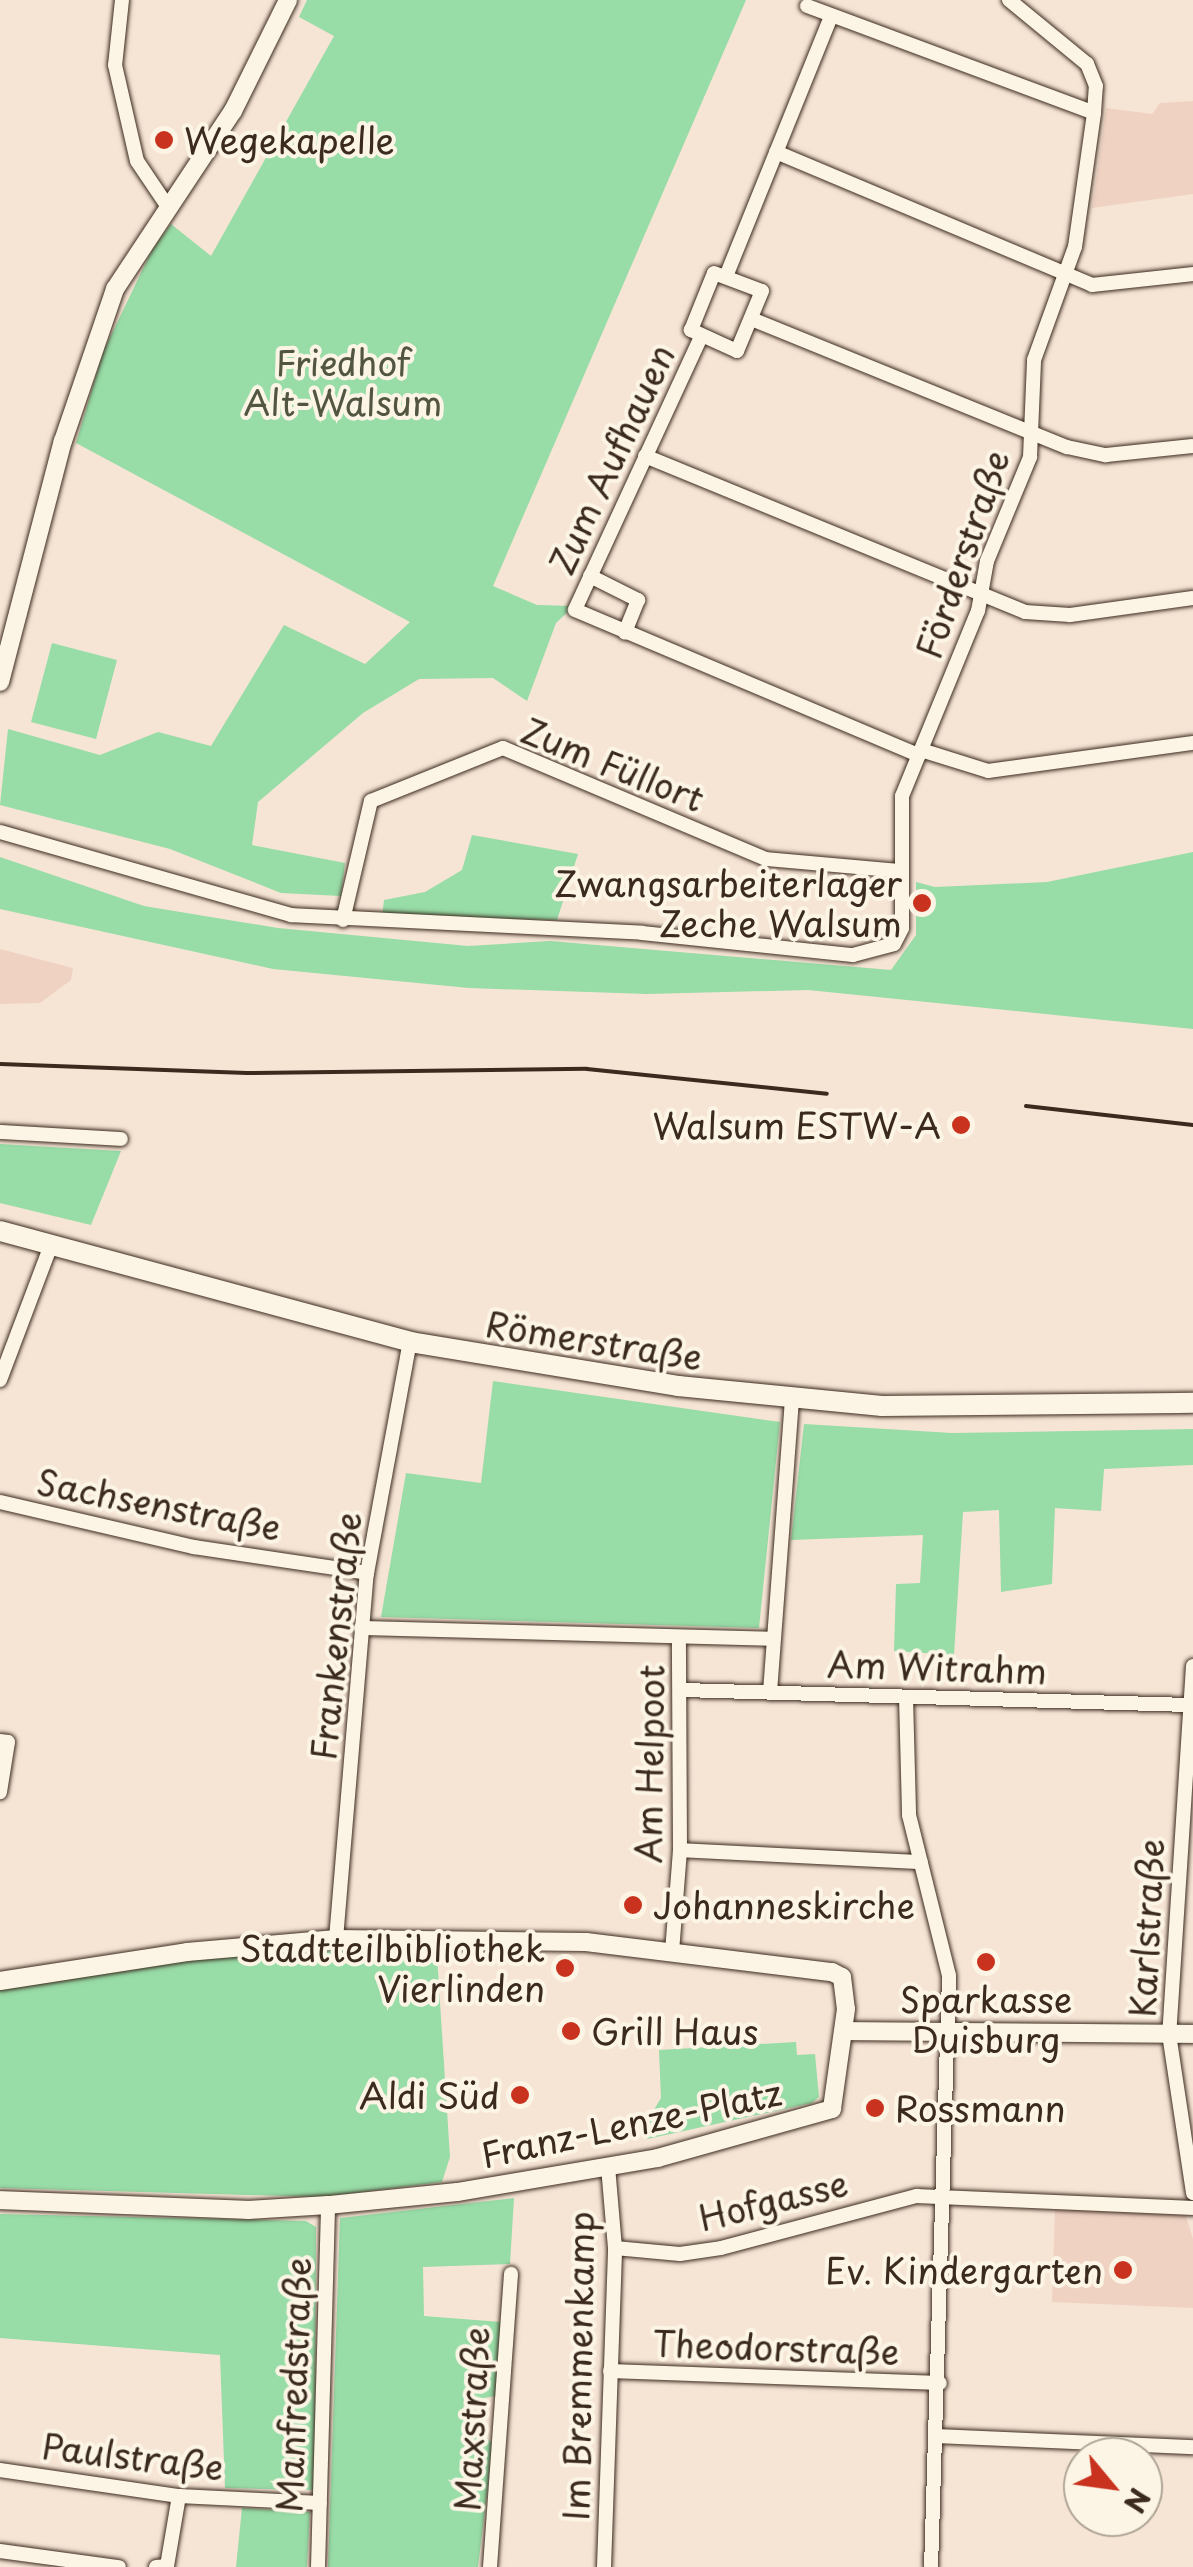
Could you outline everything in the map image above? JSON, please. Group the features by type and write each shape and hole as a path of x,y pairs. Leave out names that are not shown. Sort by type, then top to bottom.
{"main road":[{"name":"Römerstraße","path":"0,1231 410,1342 792,1400 923,1407 1193,1402"}],"street":[{"path":"122,0 115,65 138,162 166,204"},
{"path":"0,682 92,350 116,288 166,204 233,111 288,0"},
{"name":"Förderstraße","path":"344,920 642,933 853,954 894,944 902,928 902,796 982,597 987,562 1034,435 1034,360 1067,276 1094,113 1096,86 1087,64 1010,0"},
{"path":"807,6 1094,113"},
{"name":"Zum Aufhauen","path":"625,632 575,610 700,339 691,330 702,301 714,273 727,274 831,16"},
{"path":"776,152 1067,276 1103,286 1193,274"},
{"path":"700,339 738,351 754,320 762,292 727,274"},
{"path":"754,320 1034,435 1106,454 1193,446"},
{"path":"646,456 982,597 1046,615 1193,598"},
{"path":"590,576 638,600 625,632 920,752 988,771 1193,743"},
{"name":"Zum Füllort","path":"344,920 371,801 503,748 766,860 900,871"},
{"path":"0,832 264,908 344,920"},
{"path":"0,1132 120,1139"},
{"path":"0,1380 52,1245"},
{"name":"Frankenstraße","path":"336,1940 367,1572 410,1342"},
{"path":"770,1692 792,1400"},
{"name":"Sachsenstraße","path":"0,1502 194,1547 367,1572"},
{"path":"361,1628 773,1639"},
{"name":"Am Helpoot","path":"672,1952 680,1850 683,1690 679,1637"},
{"name":"Karlstraße","path":"1193,1666 1169,2034 1193,2193"},
{"name":"Am Witrahm","path":"683,1690 906,1696 1191,1696"},
{"path":"906,1696 905,1784 949,1976 932,2567"},
{"path":"0,1740 8,1742 0,1792"},
{"path":"680,1850 921,1862"},
{"name":"Franz-Lenze-Platz","path":"0,1981 168,1954 336,1940 586,1942 838,1974 845,2031 832,2109 608,2168 328,2205 228,2209 0,2200"},
{"path":"845,2031 1193,2034"},
{"name":"Im Bremmenkamp","path":"604,2567 615,2248 608,2168"},
{"name":"Hofgasse","path":"615,2248 694,2252 857,2209 944,2198 1193,2208"},
{"name":"Manfredstraße","path":"318,2567 328,2205"},
{"name":"Maxstraße","path":"490,2567 511,2274"},
{"name":"Theodorstraße","path":"610,2371 940,2383"},
{"path":"937,2436 1193,2447"},
{"name":"Paulstraße","path":"0,2470 180,2496 320,2504"},
{"path":"156,2567 167,2566 180,2496"},
{"path":"0,2551 120,2567"}],"shaded area":[{"path":"1193,101 1193,194 1092,208 1106,108 1152,114 1160,103"},
{"path":"0,949 73,968 71,980 40,1003 0,1004"},
{"name":"Ev. Kindergarten","path":"1055,2208 1185,2213 1193,2239 1193,2308 1052,2302"}],"green space":[{"name":"Friedhof Alt-Walsum","path":"307,0 746,0 493,586 537,605 574,606 556,623 527,701 493,678 419,679 363,713 258,802 252,845 345,863 341,896 281,893 170,849 0,805 8,729 100,755 158,732 211,746 284,625 365,664 410,622 76,443 103,352 152,250 171,224 211,256 334,36 299,17"},
{"path":"52,643 117,660 96,739 31,722"},
{"path":"472,835 578,854 557,920 382,916 384,900 425,892 462,870"},
{"path":"1193,852 1193,1029 808,990 647,994 469,988 273,969 0,909 0,857 144,906 278,928 468,946 550,941 891,970 916,935 916,882 935,887 1047,882"},
{"path":"0,1144 121,1151 91,1225 0,1203"},
{"path":"493,1381 780,1422 759,1628 381,1617 406,1473 481,1483"},
{"path":"804,1424 952,1433 1193,1429 1193,1465 1104,1469 1101,1511 1055,1508 1052,1584 1001,1592 999,1510 963,1512 954,1655 894,1651 896,1584 920,1583 923,1535 791,1540"},
{"path":"426,1945 437,1956 450,2157 442,2182 323,2197 0,2188 0,1984 133,1963"},
{"path":"796,2042 797,2055 815,2054 819,2097 812,2103 647,2139 646,2123 661,2098 659,2050"},
{"path":"514,2198 510,2264 423,2267 424,2316 501,2322 496,2396 472,2400 468,2418 493,2444 478,2567 328,2567 340,2218"},
{"path":"0,2214 306,2221 316,2227 315,2490 225,2488 220,2355 0,2338"},
{"path":"242,2508 310,2512 307,2567 236,2567"}],"railway":[{"path":"0,1064 247,1073 587,1069 827,1094"},
{"path":"1026,1106 1193,1125"}],"place":[{"name":"Wegekapelle","path":"164,140"},
{"name":"Zwangsarbeiterlager Zeche Walsum","path":"922,903"},
{"name":"Walsum ESTW-A","path":"961,1125"},
{"name":"Johanneskirche","path":"633,1905"},
{"name":"Sparkasse Duisburg","path":"986,1962"},
{"name":"Stadtteilbibliothek Vierlinden","path":"565,1968"},
{"name":"Grill Haus","path":"571,2031"},
{"name":"Aldi Süd","path":"520,2095"},
{"name":"Rossmann","path":"875,2108"},
{"name":"Ev. Kindergarten","path":"1123,2270"}]}
